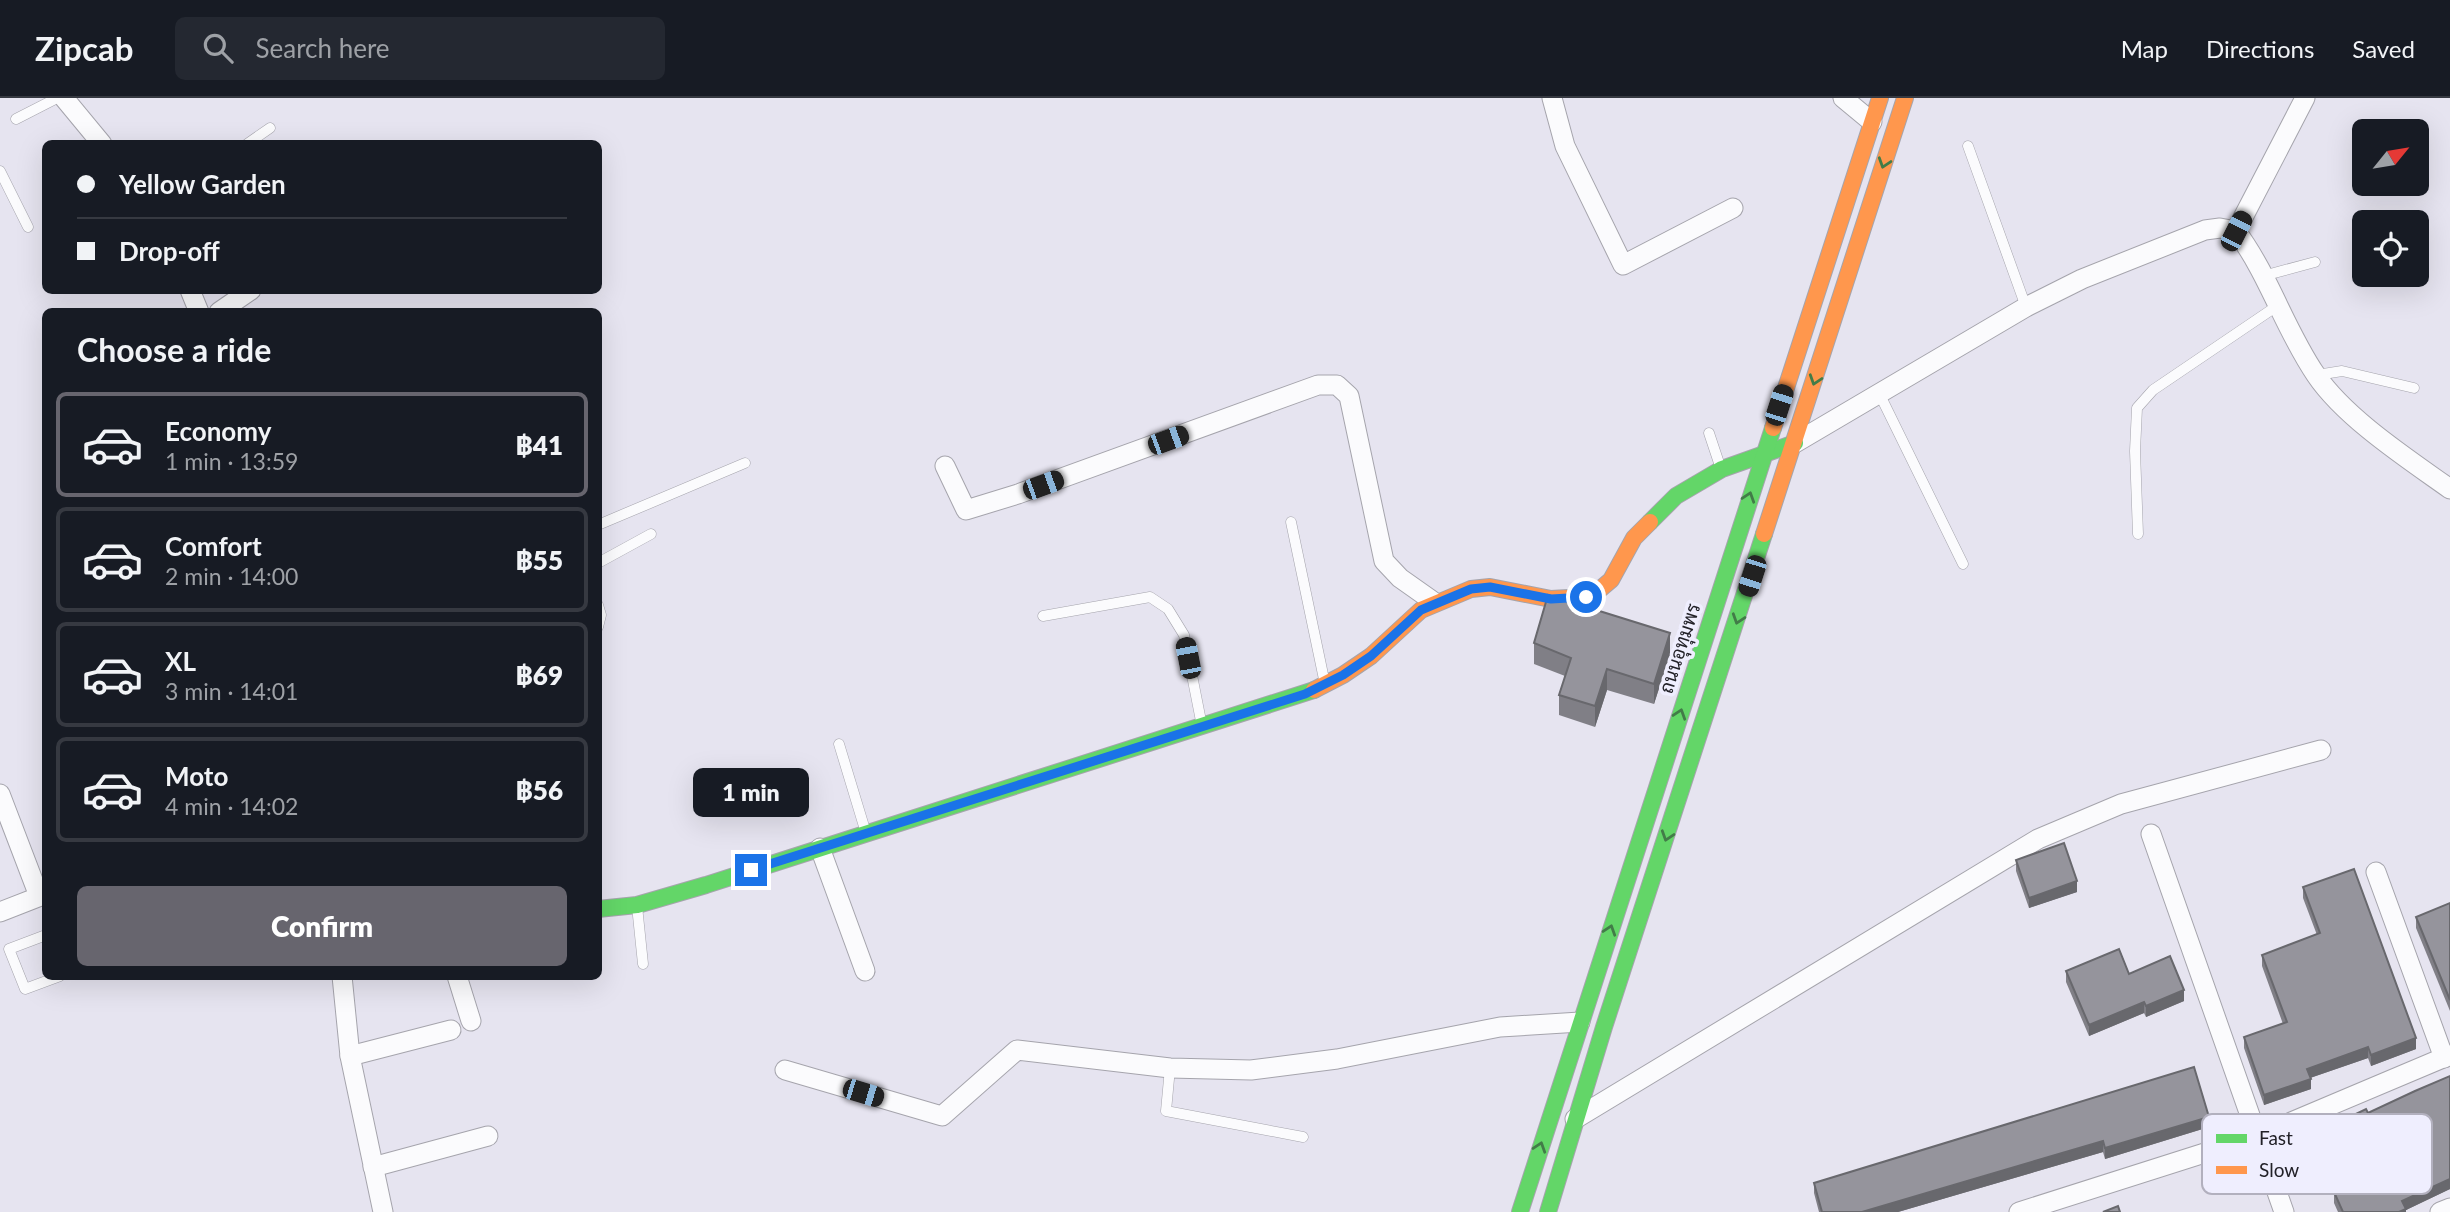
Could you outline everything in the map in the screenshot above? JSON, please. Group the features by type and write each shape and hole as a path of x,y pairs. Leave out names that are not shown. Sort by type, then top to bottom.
{"street":[{"path":"64,98 99,140"},
{"path":"1552,98 1566,146 1623,265 1733,208"},
{"path":"1843,98 1872,122"},
{"name":"ถนนอุทุมพร","path":"1520,1212 1880,98"},
{"path":"1548,1212 1905,98"},
{"path":"2236,231 2305,98"},
{"path":"602,909 637,905 1305,694 1371,656 1421,610 1471,589 1490,587 1551,599 1586,597 1611,580 1634,538 1676,496 1721,470 1795,443 2026,307 2082,279 2205,230 2220,228 2236,231 2251,250 2277,306 2316,376 2337,399 2389,445 2450,489"},
{"path":"225,308 245,294"},
{"path":"945,466 966,510 1018,494 1318,385 1337,385 1349,396 1384,561 1400,578 1434,603"},
{"path":"1576,1119 2038,839 2121,804 2321,750"},
{"path":"0,794 42,895 0,912"},
{"path":"2151,834 2250,1114"},
{"path":"820,848 864,971"},
{"path":"2310,1114 2447,1056 2376,872"},
{"path":"342,980 350,1056 383,1212"},
{"path":"458,980 471,1021"},
{"path":"785,1070 942,1116 1017,1050 1170,1068 1251,1070 1337,1059 1500,1027 1580,1022"},
{"path":"350,1056 451,1030"},
{"path":"373,1167 488,1136"},
{"path":"2018,1212 2202,1154"},
{"path":"2278,1194 2284,1212"},
{"path":"2440,1212 2450,1208"}],"lane":[{"path":"16,119 57,98"},
{"path":"253,140 270,128"},
{"path":"1968,146 2026,307"},
{"path":"0,172 28,227"},
{"path":"2263,276 2315,262"},
{"path":"2138,534 2135,451 2137,408 2153,390 2277,306"},
{"path":"2316,376 2342,371 2414,388"},
{"path":"1880,393 1963,564"},
{"path":"1709,433 1721,470"},
{"path":"602,523 745,463"},
{"path":"1291,522 1325,684"},
{"path":"602,561 651,534"},
{"path":"1043,616 1150,597 1168,609 1184,635 1202,726"},
{"path":"839,744 866,833"},
{"path":"637,905 643,964"},
{"path":"42,936 9,948 25,989 49,980"},
{"path":"1170,1068 1166,1111 1303,1137"}],"building":[{"path":"1548,595 1670,633 1654,684 1607,669 1595,706 1559,695 1571,658 1534,643"},
{"path":"2064,843 2077,881 2029,898 2016,860"},
{"path":"2354,869 2416,1038 2371,1055 2368,1047 2307,1069 2311,1079 2264,1095 2244,1037 2287,1022 2262,955 2320,933 2303,887"},
{"path":"2450,903 2450,1000 2416,917"},
{"path":"2119,949 2129,974 2170,956 2184,990 2146,1006 2144,1002 2089,1025 2066,971"},
{"path":"2194,1067 2208,1114 2202,1114 2202,1119 2105,1148 2103,1141 1862,1212 1822,1212 1814,1183"},
{"path":"2450,1076 2450,1179 2432,1187 2432,1114 2356,1114 2366,1109 2368,1113"},
{"path":"2335,1194 2417,1194 2402,1201 2406,1209 2399,1212 2343,1212"},
{"path":"2118,1206 2120,1212 2103,1212"}],"traffic: fast":[{"path":"1520,1212 1773,428"},
{"path":"1650,522 1676,496 1722,469 1795,443"},
{"path":"1548,1212 1604,1027 1764,534"},
{"path":"602,909 637,905 706,885 1314,690"}],"traffic: slow":[{"path":"1773,428 1880,98"},
{"path":"1764,534 1905,98"},
{"path":"1314,690 1371,656 1421,610 1471,589 1490,587 1551,599 1586,597 1611,580 1634,538 1650,522"}],"route":[{"path":"751,870 1305,694 1343,675 1371,656 1421,610 1471,589 1490,587 1551,599 1586,597"}]}
